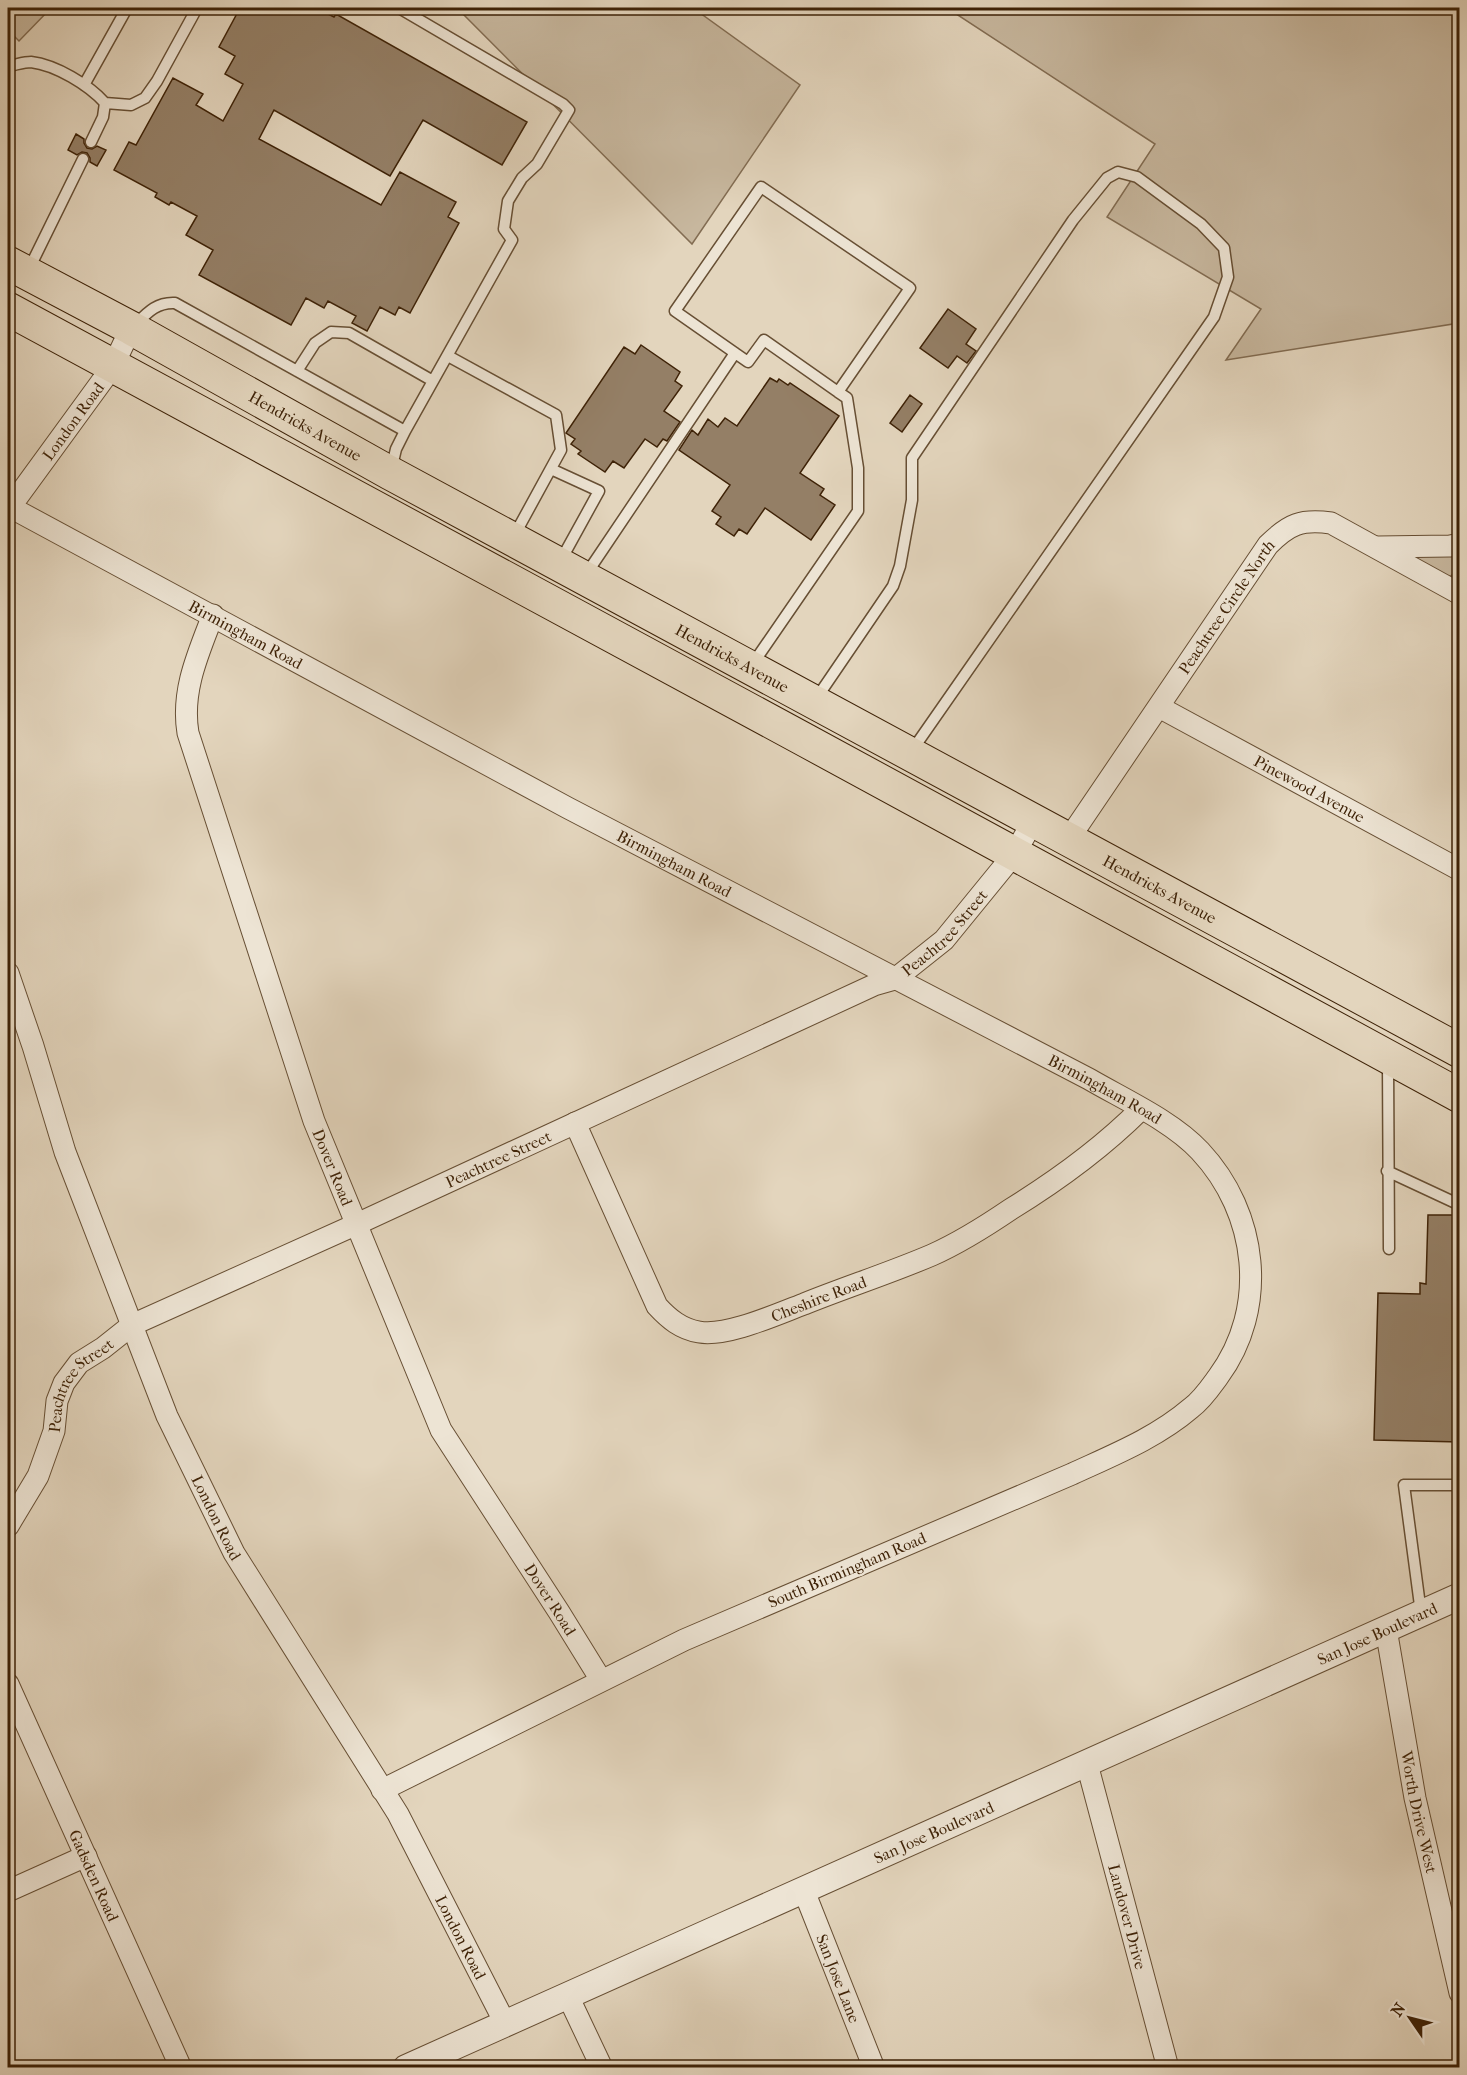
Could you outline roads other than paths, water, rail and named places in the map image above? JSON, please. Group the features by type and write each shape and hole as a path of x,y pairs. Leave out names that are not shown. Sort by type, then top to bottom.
{"main road":[{"name":"Hendricks Avenue","path":"17,268 131,328 390,473 1460,1051"},
{"path":"8,309 1460,1096"},
{"path":"372,505 390,473"},
{"path":"572,570 573,614"},
{"path":"795,737 814,702"},
{"path":"1398,1063 1426,1033"}],"street":[{"name":"London Road","path":"9,508 113,366 131,328"},
{"name":"Birmingham Road","path":"9,508 213,615 568,808 1089,1079 1178,1132 1200,1150 1223,1180 1244,1226 1251,1262 1251,1293"},
{"name":"Peachtree Circle North","path":"1068,840 1268,545 1283,530 1297,523 1313,520 1331,523 1374,547 1460,544"},
{"path":"1374,547 1460,594"},
{"name":"Dover Road","path":"213,615 186,694 185,718 314,1121 441,1430 601,1680"},
{"name":"Pinewood Avenue","path":"1159,707 1460,870"},
{"name":"Peachtree Street","path":"8,1526 38,1476 54,1431 57,1401 64,1383 79,1363 132,1325 357,1224 874,985 896,979 944,940 1015,854 1033,821"},
{"name":"London Road","path":"8,973 37,1056 65,1152 177,1437 234,1552 398,1814 505,2023"},
{"name":"Cheshire Road","path":"575,1123 657,1306 671,1321 687,1329 700,1332 720,1332 767,1318 933,1254 983,1227 1045,1187 1095,1152 1141,1109"},
{"name":"South Birmingham Road","path":"382,1790 684,1640 1072,1474 1153,1436 1194,1406 1227,1365 1238,1344 1251,1293"},
{"name":"San Jose Boulevard","path":"406,2067 1460,1596"},
{"name":"Worth Drive West","path":"1386,1629 1415,1798 1460,1993"},
{"name":"Gadsden Road","path":"8,1684 181,2067"},
{"name":"Landover Drive","path":"1087,1764 1168,2067"},
{"path":"8,1891 86,1856"},
{"name":"San Jose Lane","path":"804,1891 874,2067"},
{"path":"567,1994 602,2067"}],"lane":[{"path":"84,85 127,8"},
{"path":"105,104 131,105 145,98 157,81 197,8"},
{"path":"390,473 396,449 405,431 512,240 504,229 508,201 522,178 537,164 569,110 563,104 399,8"},
{"path":"8,66 30,62 66,73 96,93 105,104 103,117 91,142"},
{"path":"17,268 83,159"},
{"path":"814,702 893,586 900,566 912,500 912,458 1073,220 1107,178 1118,172 1137,177 1201,224 1224,248 1228,278 1214,317 910,754"},
{"path":"751,666 858,511 858,468 847,398 838,392 764,340 748,362 675,311 761,187 910,288 838,392"},
{"path":"131,328 156,305 175,303 405,431"},
{"path":"297,371 315,343 331,332 349,333 433,381"},
{"path":"572,570 735,353"},
{"path":"448,356 556,414 561,450 513,538"},
{"path":"551,469 599,492 572,570"},
{"path":"1389,1249 1387,1171 1398,1063"},
{"path":"1387,1171 1460,1205"},
{"path":"1421,1613 1404,1485 1460,1485"}]}
